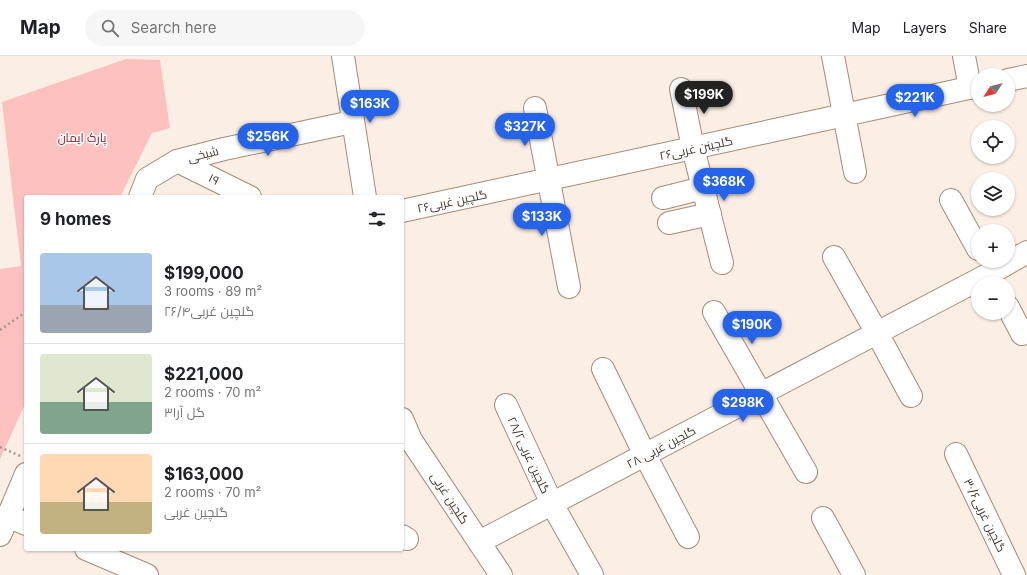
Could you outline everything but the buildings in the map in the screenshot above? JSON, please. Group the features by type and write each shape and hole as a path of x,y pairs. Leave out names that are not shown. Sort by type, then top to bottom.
{"street":[{"path":"343,56 352,122 365,195"},
{"path":"833,56 855,172"},
{"path":"964,56 971,78"},
{"path":"1015,79 1027,76"},
{"name":"گلچینن غربی۲۶","path":"548,180 971,88"},
{"path":"681,89 693,148 722,263"},
{"path":"535,108 569,287"},
{"name":"شیخی","path":"141,195 147,179 177,161 224,149 352,122"},
{"name":"۱۹","path":"177,161 246,195"},
{"name":"گلچین غربی۲۶","path":"404,212 548,180"},
{"path":"663,198 703,188"},
{"path":"951,200 971,236"},
{"path":"669,223 710,214"},
{"name":"گلچین غربی ۲۸","path":"479,542 877,333 1027,252"},
{"path":"834,257 911,396"},
{"path":"714,312 806,472"},
{"path":"1015,320 1022,334"},
{"path":"603,369 645,455 688,537"},
{"name":"گلچین غربی۲۸/۲","path":"506,405 552,504 592,575"},
{"name":"گلچین غربی","path":"404,424 411,440 502,575"},
{"name":"گلچین غربی۳۰/۶","path":"956,454 1014,575"},
{"path":"11,525 24,481"},
{"path":"823,518 854,575"},
{"path":"91,551 147,575"},
{"path":"1014,575 1027,568"}],"path":[{"path":"0,330 24,313"},
{"path":"0,447 24,457"}],"green space":[{"name":"پارک ایمان","path":"126,59 160,60 170,128 152,133 121,195 24,195 24,406 0,459 0,269 21,266 2,102"}]}
